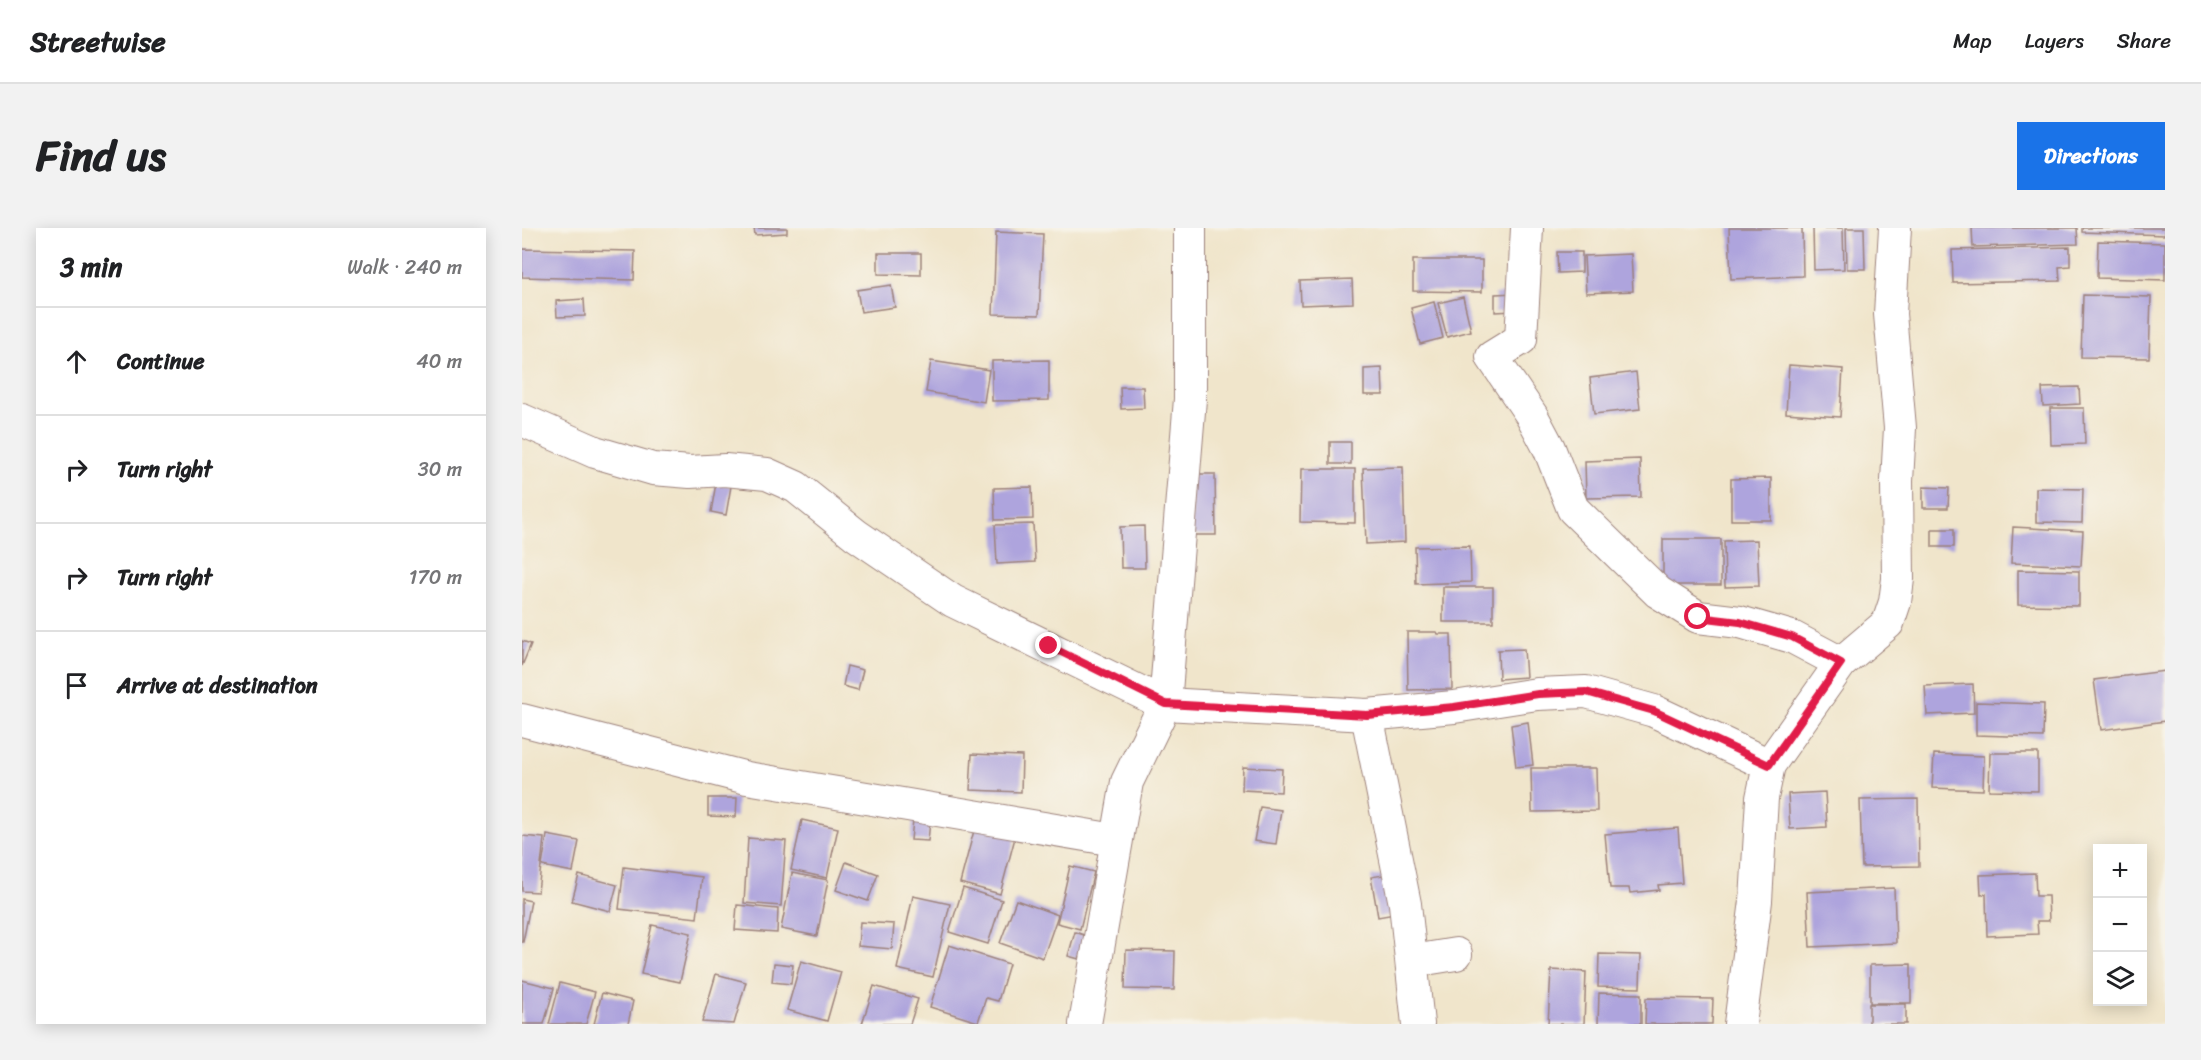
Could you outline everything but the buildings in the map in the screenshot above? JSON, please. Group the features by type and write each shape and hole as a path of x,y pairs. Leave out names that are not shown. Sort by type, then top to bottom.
{"street":[{"path":"1085,1024 1115,840 1127,782 1166,704 1190,399 1190,228"},
{"path":"1527,228 1521,339 1492,357 1532,416 1550,448 1573,509 1658,592 1698,617 1740,622 1792,637 1841,663"},
{"path":"1740,1024 1756,901 1762,798 1769,765 1841,663 1888,623 1895,602 1898,579 1897,481 1900,428 1890,314 1895,228"},
{"path":"522,420 595,452 653,469 690,472 725,470 767,474 796,487 856,534 953,601 1166,704 1367,715 1454,707 1538,694 1586,692 1654,711 1769,765"},
{"path":"1367,715 1405,904 1413,961 1418,1024"},
{"path":"522,720 747,778 1115,840"},
{"path":"1413,961 1456,954"}],"route":[{"path":"1049,646 1166,704 1367,715 1454,707 1538,694 1586,692 1654,711 1769,765 1841,663 1792,637 1740,622 1698,617"}]}
